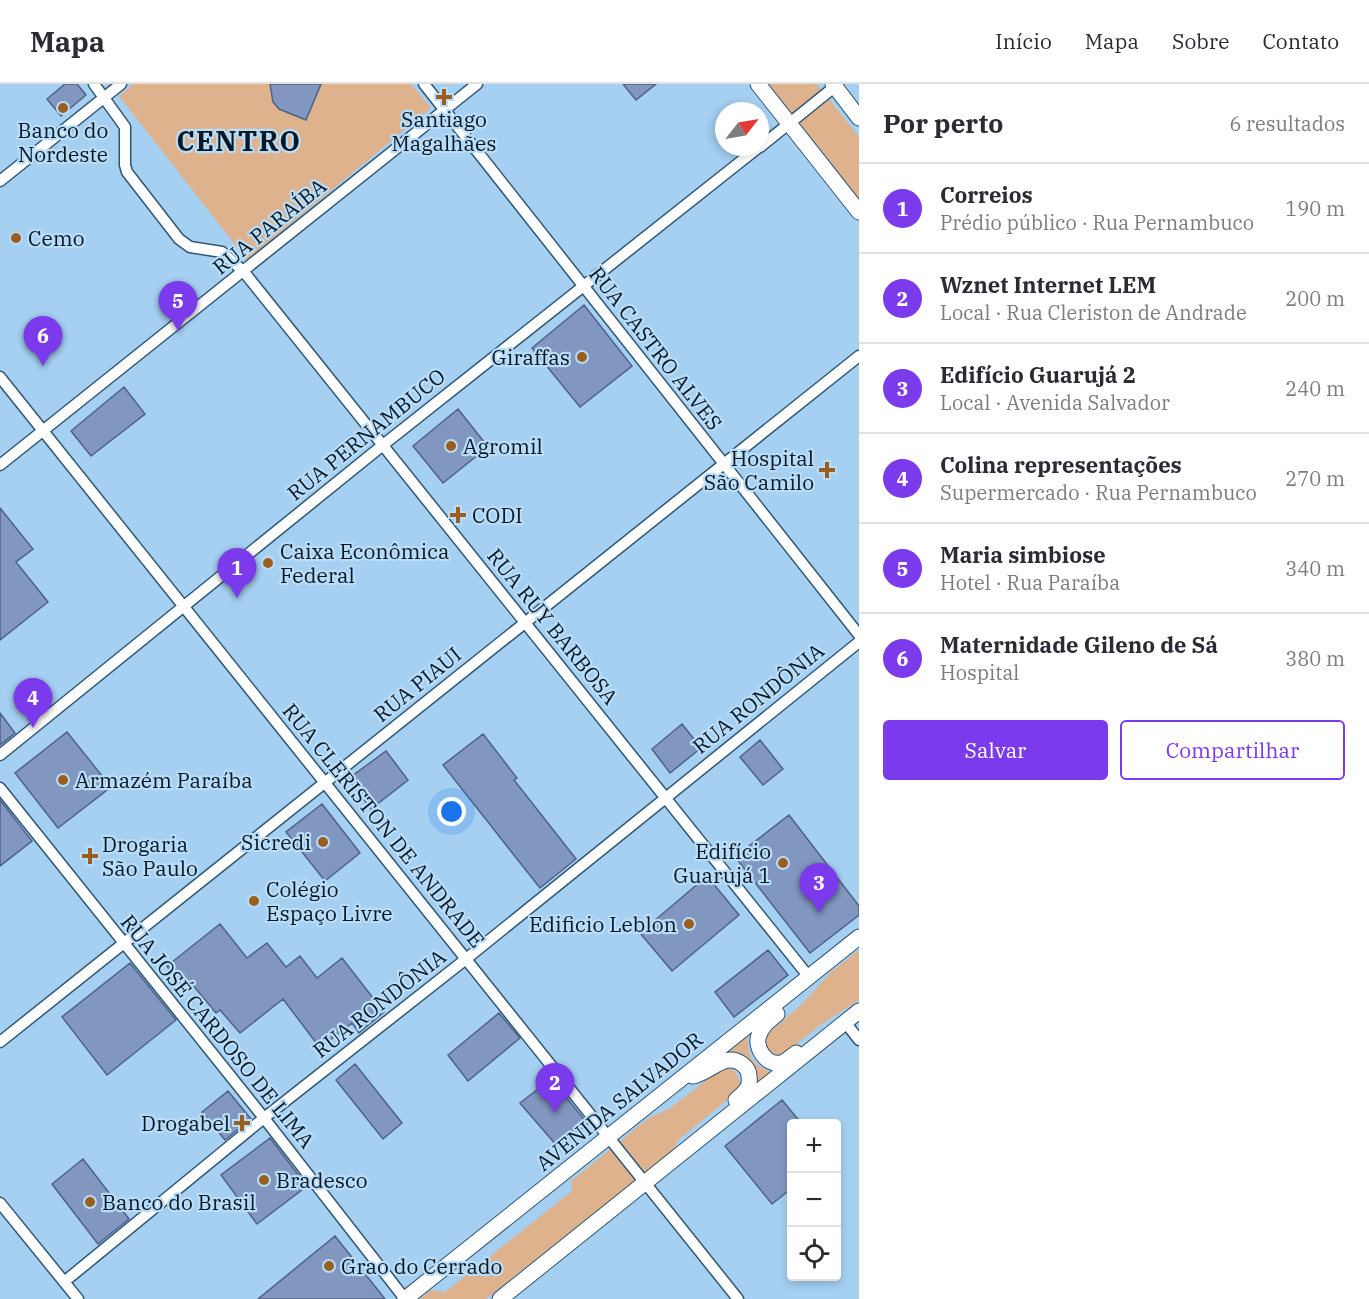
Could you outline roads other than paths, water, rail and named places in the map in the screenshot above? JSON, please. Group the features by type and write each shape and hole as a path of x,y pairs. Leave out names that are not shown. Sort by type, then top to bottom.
{"main road":[{"path":"759,85 859,212"},
{"path":"835,85 859,117"},
{"name":"AVENIDA SALVADOR","path":"405,1299 859,937"},
{"path":"788,993 782,1010 764,1026 758,1036 758,1047 765,1058 781,1063 811,1044 821,1042"},
{"path":"500,1299 859,1011"},
{"path":"683,1077 700,1074 728,1059 744,1065 749,1073 750,1084 747,1091 730,1107 726,1118"}],"street":[{"path":"94,84 104,97"},
{"path":"0,181 121,84"},
{"name":"RUA CASTRO ALVES","path":"423,84 859,635"},
{"name":"RUA PARAÍBA","path":"0,465 477,84"},
{"name":"RUA PERNAMBUCO","path":"769,140 835,85"},
{"name":"RUA RUY BARBOSA","path":"104,97 125,127 127,172 179,239 190,247 222,252 244,272 809,977"},
{"name":"RUA PERNAMBUCO","path":"0,755 383,445 749,156"},
{"name":"RUA PIAUI","path":"0,1042 859,356"},
{"name":"RUA CLERISTON DE ANDRADE","path":"0,377 738,1299"},
{"name":"RUA RONDÔNIA","path":"64,1282 264,1118 466,959 859,642"},
{"name":"RUA JOSÉ CARDOSO DE LIMA","path":"0,788 264,1118 405,1299"},
{"path":"845,1022 859,1040"},
{"path":"0,1203 78,1299"}],"place":[{"name":"Santiago Magalhães","path":"444,97"},
{"name":"Banco do Nordeste","path":"63,108"},
{"name":"Cemo","path":"16,238"},
{"name":"Maria simbiose","path":"178,331"},
{"name":"Giraffas","path":"582,357"},
{"name":"Maternidade Gileno de Sá","path":"43,366"},
{"name":"Agromil","path":"451,446"},
{"name":"Hospital São Camilo","path":"827,470"},
{"name":"CODI","path":"458,515"},
{"name":"Caixa Econômica Federal","path":"268,563"},
{"name":"Correios","path":"237,598"},
{"name":"Colina representações","path":"33,728"},
{"name":"Armazém Paraíba","path":"63,780"},
{"name":"Sicredi","path":"323,842"},
{"name":"Drogaria São Paulo","path":"90,856"},
{"name":"Edifício Guarujá 1","path":"783,863"},
{"name":"Colégio Espaço Livre","path":"254,901"},
{"name":"Edifício Guarujá 2","path":"819,913"},
{"name":"Edificio Leblon","path":"689,924"},
{"name":"Wznet Internet LEM","path":"555,1113"},
{"name":"Drogabel","path":"242,1123"},
{"name":"Bradesco","path":"264,1180"},
{"name":"Banco do Brasil","path":"90,1202"},
{"name":"Grao do Cerrado","path":"329,1266"}],"district":[{"name":"CENTRO","path":"239,140"}]}
